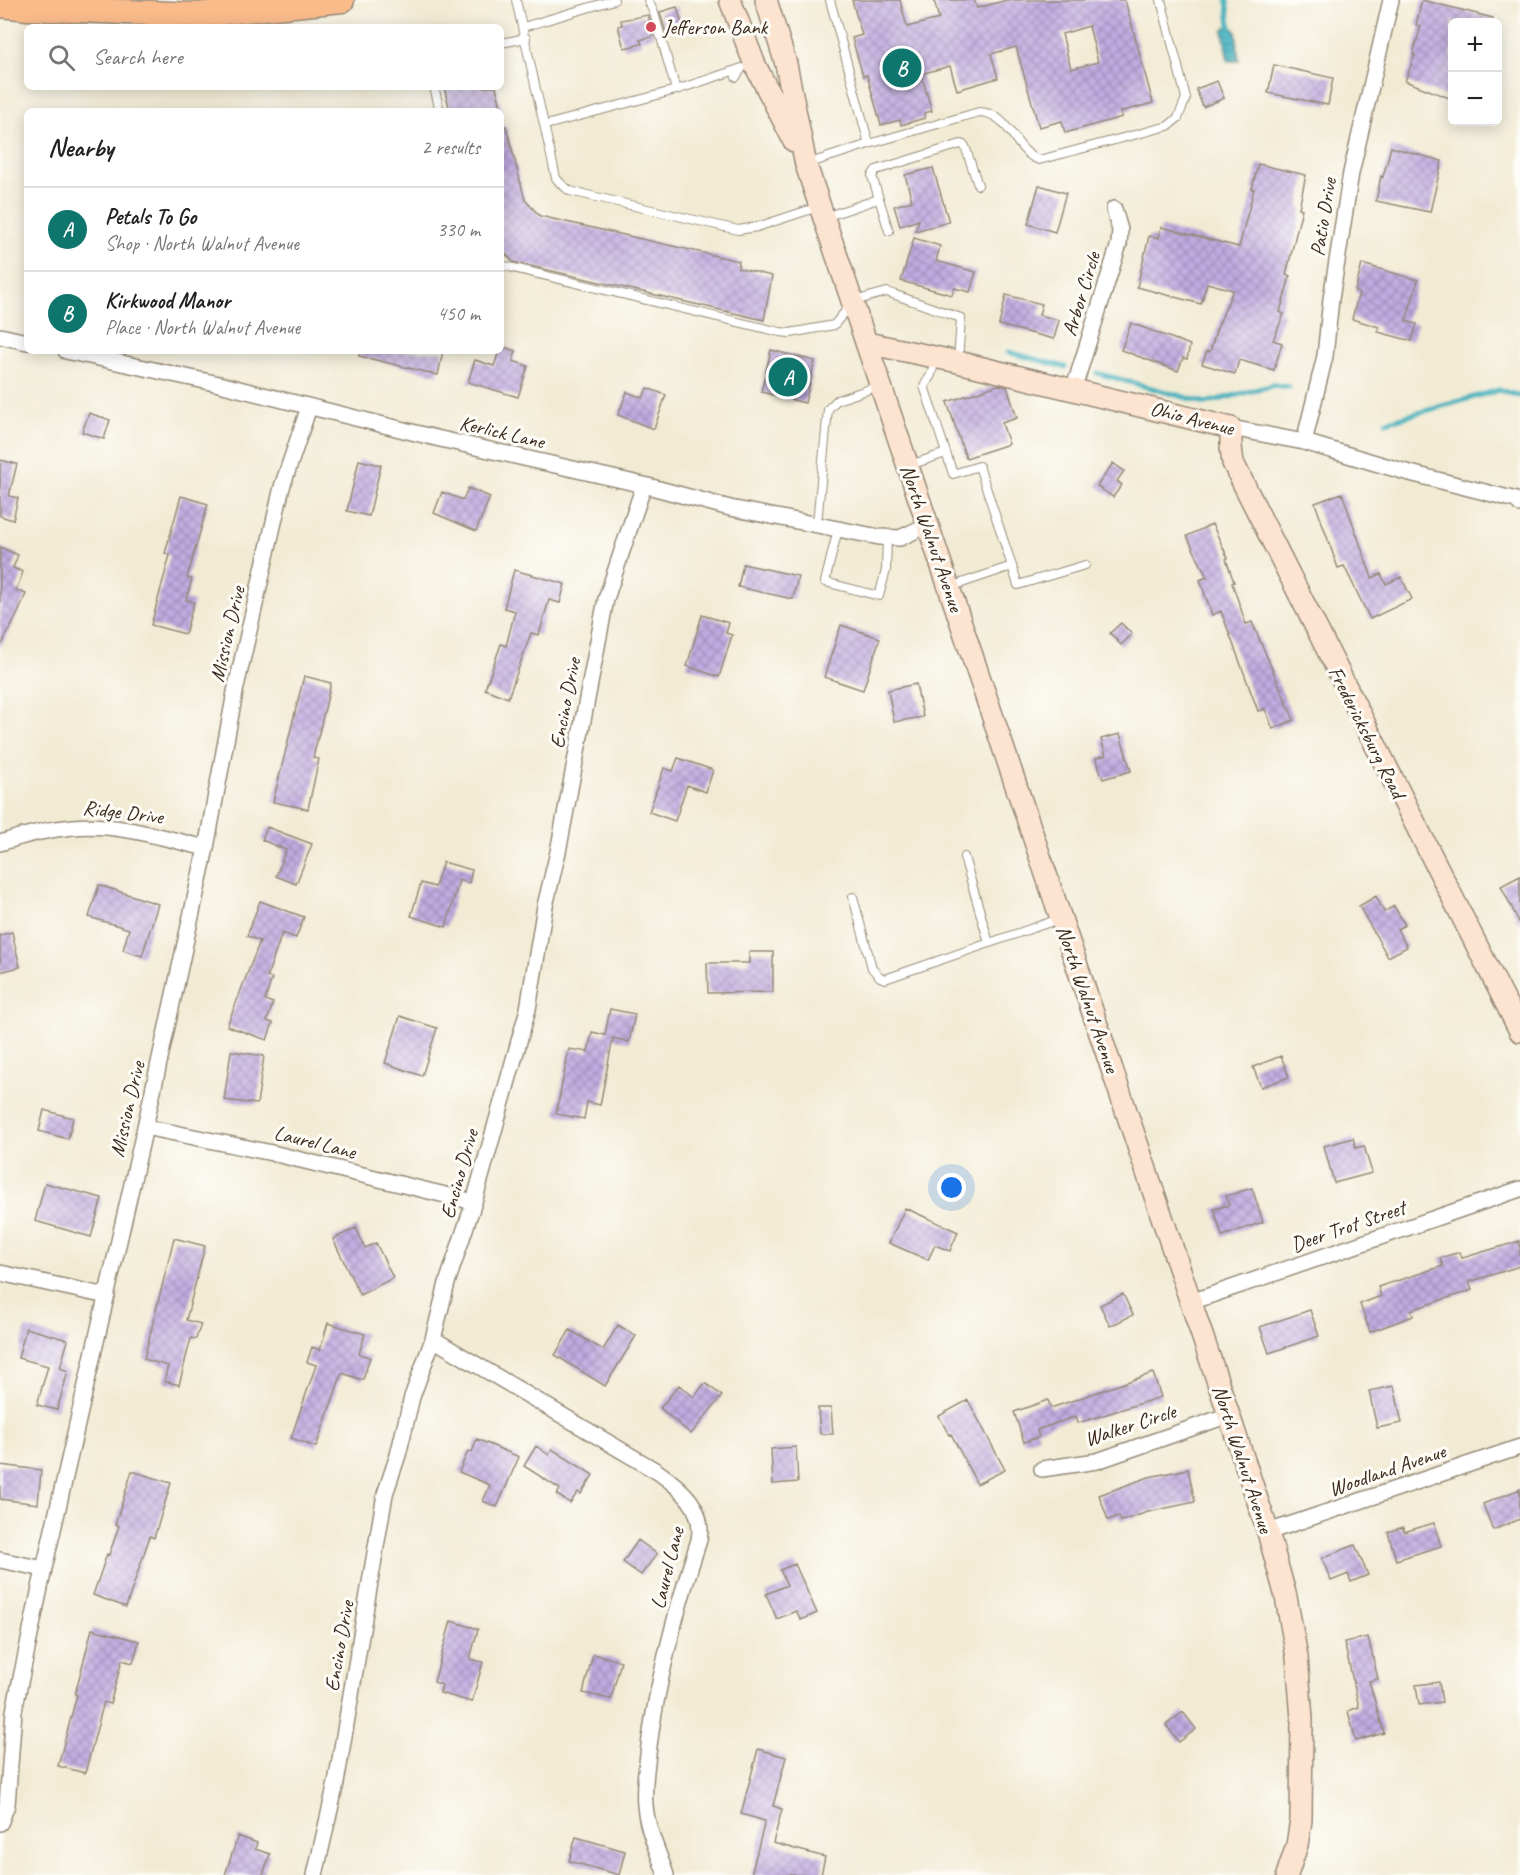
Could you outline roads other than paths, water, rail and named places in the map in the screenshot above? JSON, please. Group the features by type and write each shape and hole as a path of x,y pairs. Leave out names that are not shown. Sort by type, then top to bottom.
{"main road":[{"path":"0,5 197,15 342,0"},
{"name":"North Walnut Avenue","path":"730,0 755,64 806,165"},
{"name":"North Walnut Avenue","path":"766,0 786,64 806,165 854,301 880,386 1268,1532 1286,1597 1299,1678 1302,1719 1301,1820 1298,1845 1287,1875"},
{"name":"Ohio Avenue","path":"867,343 958,362 1232,428"},
{"name":"Fredericksburg Road","path":"1232,428 1233,463 1520,1031"},
{"name":"North Walnut Avenue","path":"1298,1845 1302,1875"}],"street":[{"name":"Patio Drive","path":"1304,442 1325,357 1331,299 1351,173 1391,0"},
{"name":"Arbor Circle","path":"1073,391 1119,244 1120,230 1114,209"},
{"path":"0,336 24,341"},
{"name":"Kerlick Lane","path":"80,354 219,384 436,438 644,485 730,508 887,537 900,538 927,525"},
{"name":"Mission Drive","path":"0,1823 7,1805 14,1711 206,848 236,687 282,487 309,407"},
{"name":"Ohio Avenue","path":"1232,428 1304,442 1518,502"},
{"name":"Encino Drive","path":"315,1875 336,1783 386,1494 412,1397 474,1202 528,1009 545,906 558,852 606,599 644,485"},
{"name":"Ridge Drive","path":"0,843 33,832 64,828 107,827 206,848"},
{"name":"Laurel Lane","path":"145,1126 272,1153 474,1202"},
{"name":"Deer Trot Street","path":"1191,1302 1520,1189"},
{"path":"0,1273 106,1296"},
{"name":"Laurel Lane","path":"432,1339 658,1472 686,1493 699,1517 701,1529 699,1540 677,1614 657,1700 645,1776 644,1802 648,1826 666,1875"},
{"name":"Walker Circle","path":"1042,1469 1097,1461 1229,1415"},
{"name":"Woodland Avenue","path":"1268,1532 1520,1447"},
{"path":"0,1560 44,1569"}],"lane":[{"path":"516,0 546,125 556,178 570,191 738,230 878,199"},
{"path":"523,27 614,0"},
{"path":"648,0 654,13 676,90"},
{"path":"830,0 869,144"},
{"path":"806,165 869,144 986,112 1004,122 1027,152 1033,158 1040,160 1167,126 1178,118 1186,98 1161,0"},
{"path":"504,42 526,38"},
{"path":"546,125 676,90 742,68 736,77"},
{"path":"435,90 439,108"},
{"path":"889,231 872,176 876,170 961,144 965,146 978,185"},
{"path":"504,266 784,333 834,325 854,301 887,292 961,318 958,362"},
{"path":"936,357 931,375 924,386 953,474 979,466 1018,585 1085,566"},
{"path":"817,524 828,409 837,400 880,386"},
{"path":"907,466 946,453"},
{"path":"838,529 825,582 879,596 886,570 887,537"},
{"path":"948,588 1012,566"},
{"path":"964,857 989,943"},
{"path":"853,897 872,968 880,977 885,978 1060,918"}],"water":[{"path":"1226,27 1232,27 1236,31 1239,61 1228,61 1223,31"}],"waterway":[{"path":"1227,0 1231,33"},
{"path":"1008,352 1065,367"},
{"path":"1097,373 1206,403 1274,385 1289,387"},
{"path":"1386,422 1499,390 1520,396"}],"place":[{"name":"Jefferson Bank","path":"651,27"},
{"name":"Kirkwood Manor","path":"902,68"},
{"name":"Petals To Go","path":"788,377"}]}
